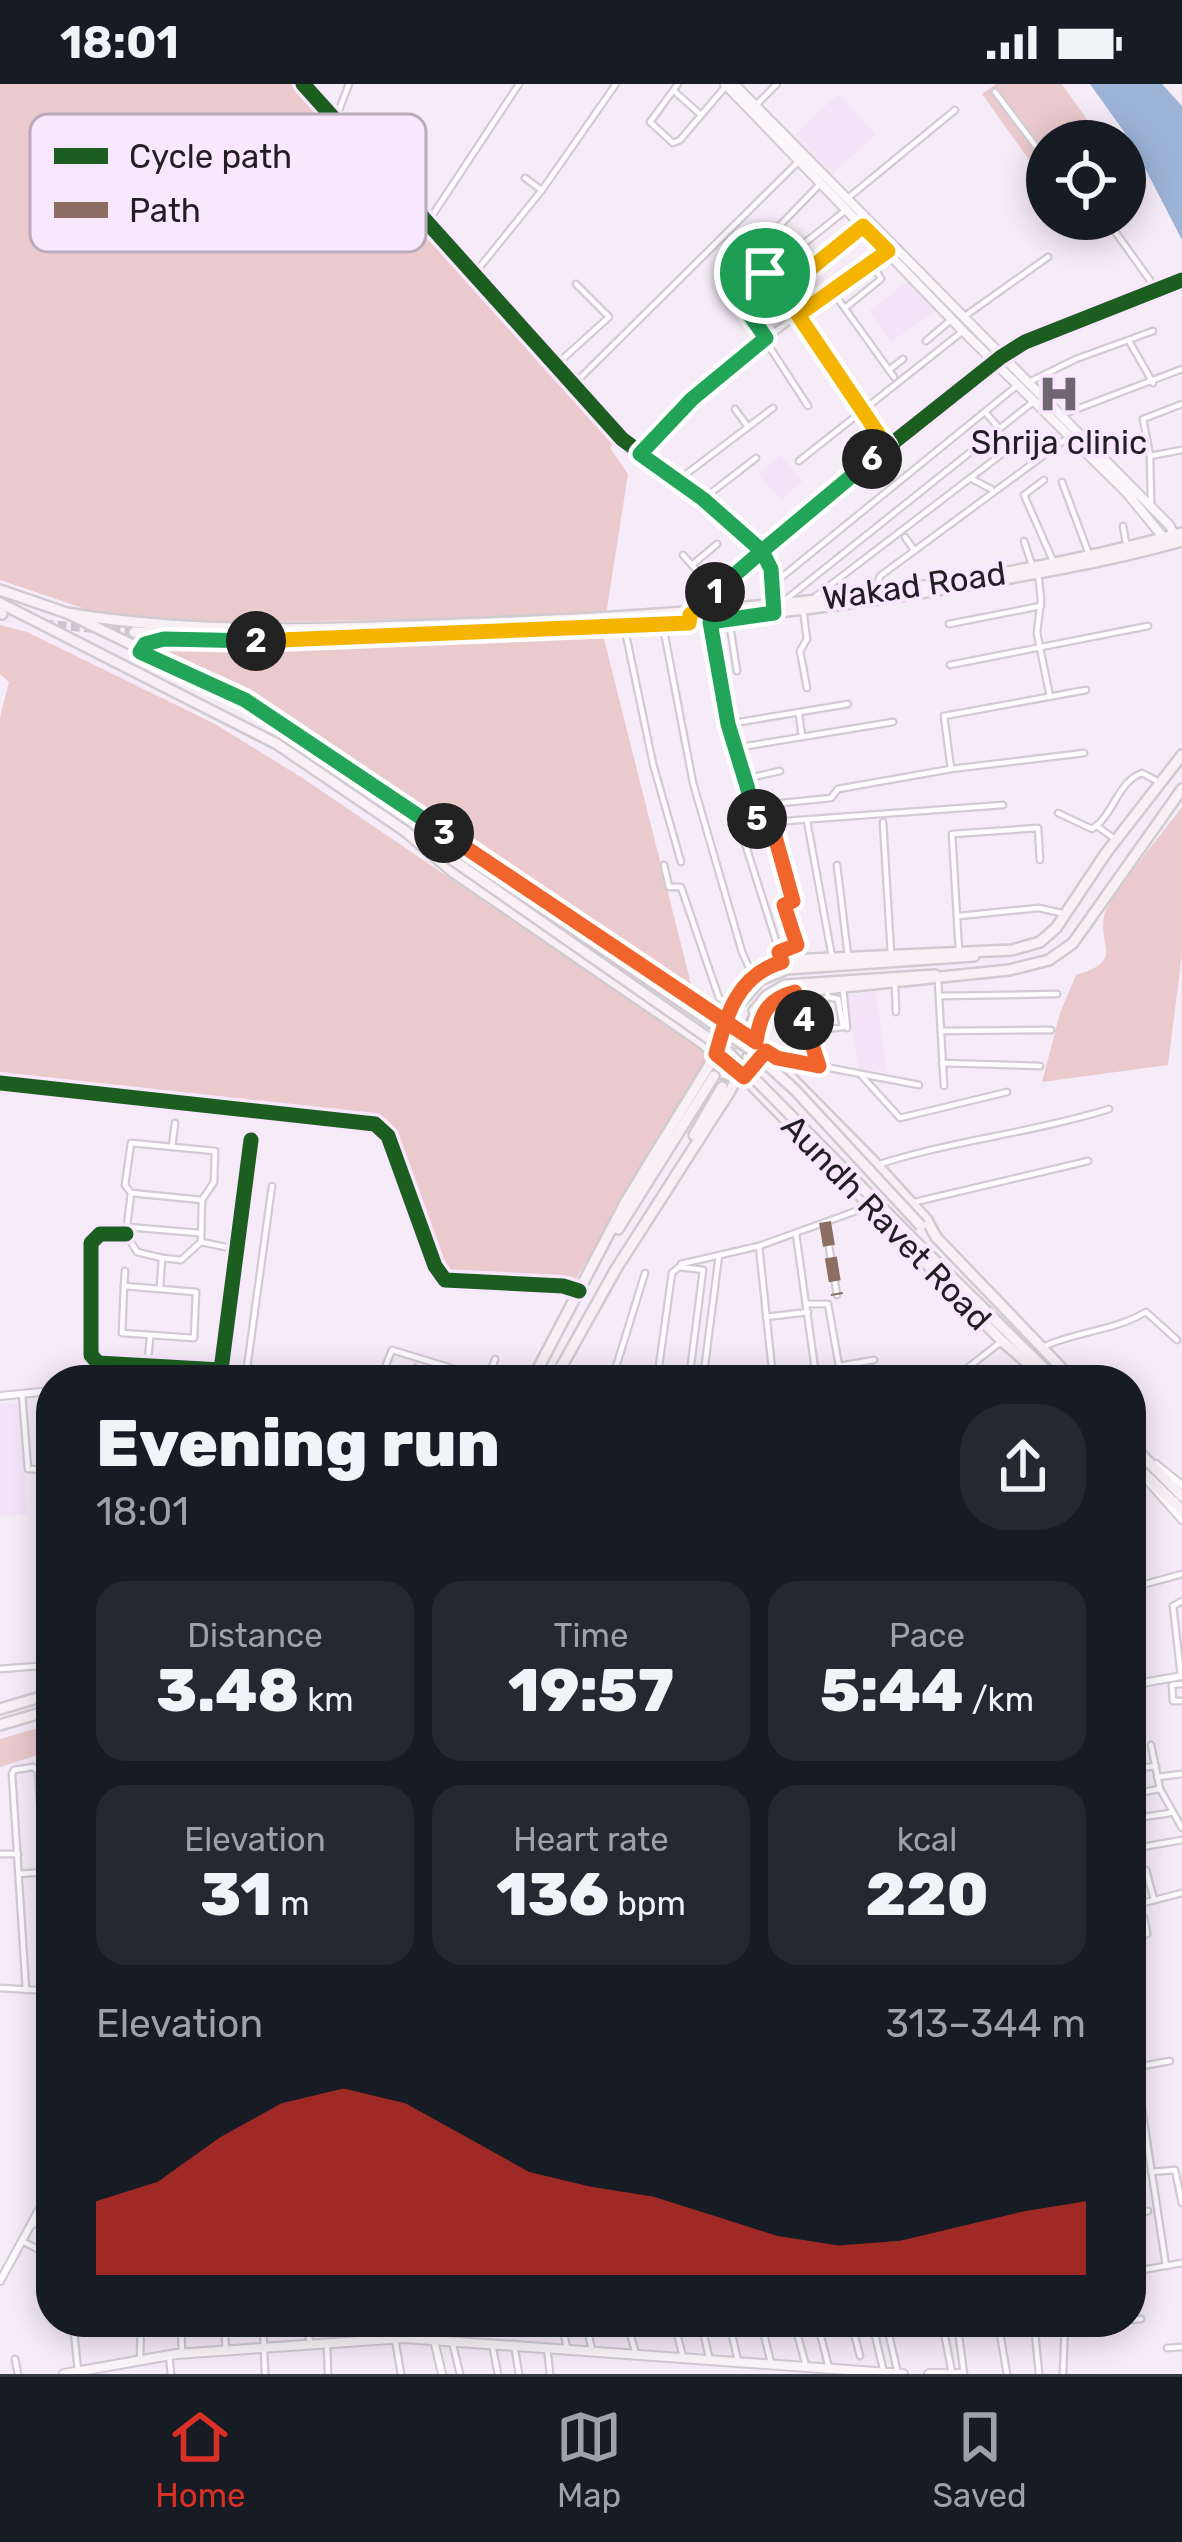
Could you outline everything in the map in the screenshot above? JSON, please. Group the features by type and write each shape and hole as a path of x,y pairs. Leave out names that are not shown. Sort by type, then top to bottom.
{"main road":[{"path":"728,85 755,106 820,184 1060,415 1175,539"},
{"path":"728,85 957,319 963,332 998,360"},
{"path":"1023,384 1175,539"},
{"name":"Wakad Road","path":"337,637 689,619 1036,570 1175,539"},
{"name":"Wakad Road","path":"68,613 164,624 337,629 663,626 689,619 729,620 775,608 802,609 1036,570 1175,539"},
{"path":"0,590 68,613 266,712 416,818 464,844 709,1010 734,1006 760,980 787,969 952,958 1040,942 1066,914 1182,755"},
{"name":"Aundh Ravet Road","path":"0,603 234,719 405,831 454,872 716,1054 1041,1365"},
{"path":"134,632 337,637"},
{"path":"140,652 145,644 164,639 300,642 337,637"},
{"path":"754,1011 773,989 785,986 1009,970 1039,964 1066,950 1182,789"},
{"path":"416,818 454,854 727,1051 917,1247"},
{"path":"405,831 454,854 750,1049 936,1237"},
{"path":"1106,854 1125,866"},
{"path":"597,1262 626,1202 716,1054 734,1006 753,975 781,957 995,951"},
{"path":"742,1075 763,1011 782,995 958,974"},
{"path":"734,1006 756,1042 877,1165 936,1237"},
{"path":"627,1255 634,1233 726,1089 769,1053"},
{"path":"540,1365 579,1291 714,1076"},
{"path":"563,1365 726,1089"},
{"name":"Aundh Ravet Road","path":"936,1237 1059,1365"},
{"name":"Aundh Ravet Road","path":"917,1247 1002,1341 1031,1365"},
{"path":"1146,1470 1182,1496"},
{"path":"1156,1478 1182,1510"},
{"path":"0,1709 36,1698"},
{"path":"0,1725 36,1714"},
{"path":"64,2374 169,2355 395,2338 900,2374"},
{"path":"929,2374 963,2374"}],"street":[{"path":"303,84 330,114"},
{"path":"337,114 349,84"},
{"path":"518,84 428,222 640,454 703,499 762,551 768,560 775,608"},
{"path":"475,273 542,190 616,84"},
{"path":"755,106 777,84"},
{"path":"701,116 676,87 651,119 652,128 676,142 701,116 728,85"},
{"path":"995,92 1026,133"},
{"path":"808,406 737,297 955,110"},
{"path":"573,385 800,159"},
{"path":"525,178 542,190"},
{"path":"764,242 820,184"},
{"path":"765,273 778,290 784,290 863,226"},
{"path":"1121,240 1157,290"},
{"path":"640,454 692,399 766,338 888,251"},
{"path":"926,341 1048,256"},
{"path":"845,308 881,279 872,263"},
{"path":"689,619 762,551 998,360 1025,342 1182,280"},
{"path":"576,284 618,325"},
{"path":"833,292 894,377"},
{"path":"798,315 887,447"},
{"path":"557,364 609,317"},
{"path":"772,586 1023,384 1153,331"},
{"path":"799,461 963,332"},
{"path":"1128,340 1153,382"},
{"path":"889,370 903,359"},
{"path":"1060,415 1182,369"},
{"path":"775,608 1035,400"},
{"path":"1151,508 1150,456 1143,419 1182,404"},
{"path":"675,482 772,408"},
{"path":"735,409 748,427"},
{"path":"985,412 999,428"},
{"path":"812,601 1028,434"},
{"path":"875,591 880,576 1071,436"},
{"path":"1150,456 1182,450"},
{"path":"703,499 756,458"},
{"path":"970,478 992,491"},
{"path":"1043,480 1024,495 1054,564"},
{"path":"1062,482 1090,557"},
{"path":"1123,526 1127,549"},
{"path":"905,537 914,550"},
{"path":"1024,542 1036,570 1039,647 1050,697"},
{"path":"692,566 717,544"},
{"path":"682,555 715,592"},
{"path":"949,624 1041,606"},
{"path":"802,609 807,639 800,651 806,688"},
{"path":"729,620 737,671"},
{"path":"710,622 728,724 759,823 1003,805"},
{"path":"623,623 653,764 681,862"},
{"path":"663,626 693,783 753,975"},
{"path":"950,665 1148,626"},
{"path":"951,769 944,716 1086,690"},
{"path":"728,724 848,704"},
{"path":"799,714 802,737"},
{"path":"736,748 893,722"},
{"path":"752,806 832,798 838,789 951,769 1084,753"},
{"path":"744,779 780,771"},
{"path":"1097,826 1130,778 1142,773 1161,783"},
{"path":"1058,813 1081,826 1097,826 1116,840"},
{"path":"736,815 781,957 797,945"},
{"path":"807,820 832,957"},
{"path":"771,822 793,901 784,905 803,959"},
{"path":"883,822 891,954"},
{"path":"959,951 952,834 1038,828 1040,860"},
{"path":"664,865 669,887 681,887 719,998 734,1006"},
{"path":"837,865 848,956"},
{"path":"956,917 1040,908 1066,914"},
{"path":"938,980 944,1086"},
{"path":"895,985 896,1012"},
{"path":"843,988 847,1028"},
{"path":"795,992 819,1066"},
{"path":"827,993 838,999 843,1028 826,1030 819,1001 827,993"},
{"path":"939,996 1057,994"},
{"path":"941,1031 1051,1030"},
{"path":"769,1053 919,1085"},
{"path":"942,1063 1040,1066"},
{"path":"861,1075 900,1118 1007,1092"},
{"path":"0,1083 374,1124 388,1136 445,1280 563,1286 579,1291"},
{"path":"877,1165 1109,1108"},
{"path":"172,1147 175,1124"},
{"path":"224,1365 251,1140"},
{"path":"131,1143 172,1147 215,1151 214,1182 202,1200 201,1242 181,1259 136,1252 126,1231 131,1193 125,1185 131,1143"},
{"path":"910,1203 1088,1161"},
{"path":"248,1365 272,1186"},
{"path":"131,1193 202,1200"},
{"path":"681,1264 758,1246 870,1206"},
{"path":"825,1222 837,1294"},
{"path":"122,1365 98,1363 91,1355 91,1243 100,1234 126,1231 201,1233"},
{"path":"796,1234 815,1365"},
{"path":"201,1242 236,1249"},
{"path":"758,1246 772,1365"},
{"path":"706,1365 719,1252"},
{"path":"160,1287 162,1258"},
{"path":"659,1365 672,1273 679,1267 703,1270 691,1365"},
{"path":"124,1286 196,1292 194,1339 122,1333 124,1286 125,1271"},
{"path":"617,1365 646,1273"},
{"path":"766,1317 828,1304 838,1365 874,1360"},
{"path":"1043,1347 1063,1337 1126,1324 1146,1312 1177,1340"},
{"path":"147,1365 151,1337"},
{"path":"971,1365 1002,1341"},
{"path":"386,1365 392,1350 438,1365"},
{"path":"493,1365 495,1359"},
{"path":"0,1396 36,1393"},
{"path":"22,1394 28,1469 36,1470"},
{"path":"1146,1465 1164,1468 1182,1485"},
{"path":"1146,1473 1182,1520"},
{"path":"1146,1584 1182,1574"},
{"path":"1182,1600 1173,1604 1182,1678"},
{"path":"0,1670 36,1666"},
{"path":"1146,1683 1182,1678"},
{"path":"1182,1678 1172,1685 1173,1701 1182,1701"},
{"path":"1151,1745 1160,1789 1182,1828"},
{"path":"1146,1767 1156,1766"},
{"path":"26,1990 12,1774 36,1769"},
{"path":"1157,1777 1182,1774"},
{"path":"1146,1791 1160,1789"},
{"path":"1146,1817 1170,1814"},
{"path":"1146,1846 1182,1840"},
{"path":"0,1854 18,1854"},
{"path":"1146,1870 1154,1900"},
{"path":"20,1874 36,1873"},
{"path":"1146,1902 1182,1893"},
{"path":"0,1988 36,1990"},
{"path":"1146,2065 1170,2061"},
{"path":"1146,2138 1166,2266"},
{"path":"1151,2172 1175,2170 1182,2203"},
{"path":"0,2282 36,2214"},
{"path":"31,2223 36,2224"},
{"path":"22,2241 36,2248"},
{"path":"1146,2269 1182,2263"},
{"path":"75,2337 78,2371"},
{"path":"140,2359 141,2337"},
{"path":"181,2337 182,2354"},
{"path":"225,2337 226,2350"},
{"path":"264,2337 265,2374"},
{"path":"309,2337 311,2344"},
{"path":"434,2337 442,2374"},
{"path":"565,2337 567,2349"},
{"path":"589,2337 592,2351"},
{"path":"631,2337 635,2354"},
{"path":"678,2337 683,2357"},
{"path":"705,2337 710,2359"},
{"path":"732,2337 738,2361"},
{"path":"765,2337 771,2363"},
{"path":"798,2337 806,2366"},
{"path":"822,2337 830,2368"},
{"path":"855,2337 860,2356"},
{"path":"876,2337 884,2373"},
{"path":"890,2337 900,2374"},
{"path":"945,2337 952,2373"},
{"path":"959,2337 963,2374"},
{"path":"1001,2337 1007,2374"},
{"path":"1035,2337 1039,2374"},
{"path":"1064,2374 1065,2337"},
{"path":"395,2338 401,2374"},
{"path":"452,2341 460,2374"},
{"path":"327,2343 328,2374"},
{"path":"492,2343 498,2374"},
{"path":"514,2344 519,2374"},
{"path":"1167,2348 1182,2347"},
{"path":"548,2348 550,2374"},
{"path":"169,2355 171,2374"},
{"path":"15,2359 18,2374"}],"shaded area":[{"path":"0,84 293,84 321,114 30,114 30,252 426,252 426,228 616,441 610,448 628,474 606,615 221,623 100,614 0,580"},
{"path":"996,84 1062,84 1087,120 1026,120 1026,156 982,94"},
{"path":"838,94 876,134 832,174 795,135"},
{"path":"907,282 936,311 891,342 869,311"},
{"path":"781,455 803,482 781,500 758,474"},
{"path":"0,625 27,632 215,724 304,779 710,1055 576,1279 446,1273 395,1134 370,1115 110,1091 0,1073 0,717 9,682 0,674"},
{"path":"603,635 693,992 242,690 164,653 161,646 288,646"},
{"path":"1182,807 1182,954 1168,1065 1042,1082 1060,1013 1076,975 1105,958 1103,927 1108,907"},
{"path":"876,991 887,1073 859,1069 846,995"},
{"path":"19,1403 28,1514 0,1517 0,1404"},
{"path":"36,1728 36,1756 0,1767 0,1739"}],"water":[{"path":"1090,84 1162,84 1182,106 1182,240 1146,170 1146,120 1116,120"}],"tunnel":[{"path":"44,624 134,632"},
{"path":"714,1076 741,1002"},
{"path":"722,1087 754,1011"},
{"path":"415,1365 418,1359"}],"marked path":[{"path":"825,1222 837,1295"}],"cycle path":[{"path":"303,84 330,114"},
{"path":"426,221 622,439 703,499 762,551 771,569 774,613"},
{"path":"689,623 690,615 831,492 1001,357 1025,342 1182,280"},
{"path":"0,1083 375,1124 388,1136 435,1266 445,1280 563,1286 579,1291"},
{"path":"222,1365 251,1140"},
{"path":"126,1234 100,1234 91,1243 91,1355 98,1363 133,1365"}],"place":[{"name":"Shrija clinic","path":"1059,394"}],"route":[{"path":"765,273 737,297 766,338 692,399 640,454 703,499 762,551 690,615 689,623 300,642 164,639 152,640 140,652 245,700 285,725 416,818 464,844 693,1000 727,1021 739,1028 756,1042 763,1011 782,995 795,992 819,1066 777,1058 766,1051 744,1077 716,1054 727,1021 729,1010 753,975 782,962 779,952 797,945 784,905 793,901 771,822 759,823 728,724 710,622 774,613 771,569 762,551 887,447 798,315 888,251 863,226 784,290 778,290 765,273"}]}
